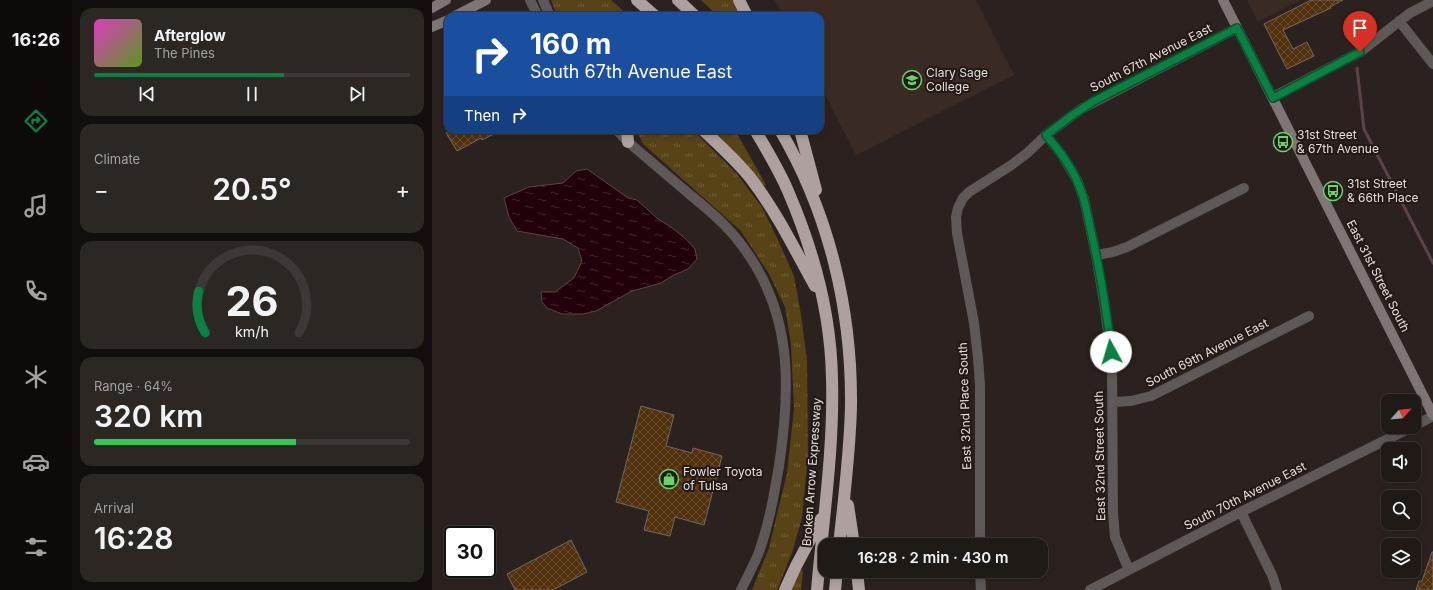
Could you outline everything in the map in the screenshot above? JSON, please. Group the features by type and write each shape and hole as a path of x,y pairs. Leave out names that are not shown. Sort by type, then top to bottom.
{"highway":[{"path":"637,0 650,12"},
{"path":"678,0 690,12"},
{"path":"739,0 745,12"},
{"path":"707,134 752,179 767,201 823,301"},
{"name":"Broken Arrow Expressway","path":"756,134 781,176 798,217 810,253 823,301 831,357 831,442 816,590"},
{"path":"782,134 808,187 832,256"},
{"path":"801,134 832,256 847,326 851,406 846,484 840,538"},
{"path":"846,484 853,538"},
{"path":"785,590 796,566 824,515"},
{"path":"835,590 836,578"},
{"path":"858,578 859,590"}],"main road":[{"path":"432,8 446,0"},
{"path":"463,12 486,0"},
{"name":"East 31st Street South","path":"1223,0 1433,415"},
{"path":"432,27 444,22"}],"street":[{"path":"530,0 536,12"},
{"path":"543,0 548,12"},
{"path":"1273,98 1360,52 1399,21 1433,1"},
{"path":"1399,21 1433,64"},
{"name":"South 67th Avenue East","path":"963,198 977,186 1000,173 1015,162 1046,135 1094,101 1237,28"},
{"name":"East 32nd Street South","path":"1046,135 1068,165 1081,189 1096,255 1109,338 1113,402 1112,513 1115,537 1129,570"},
{"path":"627,136 705,207 737,239 752,260 764,282 780,325 787,377 782,442 772,509 759,553 741,590"},
{"path":"1096,255 1114,252 1244,188"},
{"name":"East 32nd Place South","path":"963,198 958,208 955,224 974,323 978,358 980,392 980,538"},
{"name":"South 69th Avenue East","path":"1113,402 1131,401 1151,396 1310,316"},
{"name":"South 70th Avenue East","path":"1421,422 1433,415"},
{"name":"South 70th Avenue East","path":"1090,590 1397,434"},
{"path":"1241,512 1272,575 1277,590"},
{"path":"980,578 981,590"}],"shaded area":[{"name":"Clary Sage College","path":"774,0 976,0 1014,75 856,155 824,93 824,12 782,12"},
{"path":"1247,0 1301,0 1258,22"}],"green space":[{"path":"551,0 611,0 624,12 556,12"},
{"path":"701,0 735,0 741,12 714,12"},
{"path":"639,134 697,134 737,174 762,207 794,276 807,360 808,455 802,518 792,553 777,590 752,590 769,548 787,473 794,409 791,344 785,307 769,274 741,231 643,144"},
{"path":"714,134 737,134 766,185 762,187"},
{"path":"800,569 803,571 801,590 791,590"}],"water":[{"path":"587,169 628,198 637,200 658,219 686,239 695,249 697,259 688,269 661,283 632,291 596,311 583,314 562,314 547,308 542,302 541,292 555,292 574,278 582,261 578,248 563,239 517,231 509,217 504,198 529,187 563,183 576,171"}],"building":[{"path":"1311,0 1343,0 1330,7 1331,8 1283,30 1293,49 1307,42 1314,56 1287,69 1264,24"},
{"path":"447,134 494,134 482,140 481,138 457,151"},
{"name":"Fowler Toyota of Tulsa","path":"641,406 674,415 666,446 692,453 693,448 722,456 704,525 675,517 670,536 644,530 649,511 616,502"},
{"path":"571,540 587,572 553,590 515,590 507,574"},
{"path":"1432,552 1433,590 1416,590 1419,581 1422,581"}],"waterway":[{"path":"1357,68 1364,129 1433,263"}],"place":[{"name":"Clary Sage College","path":"912,80"},
{"name":"31st Street & 67th Avenue","path":"1283,142"},
{"name":"31st Street & 66th Place","path":"1333,191"},
{"name":"Fowler Toyota of Tulsa","path":"669,479"}],"route":[{"path":"1111,352 1106,308 1084,199 1077,180 1062,155 1046,135 1094,101 1237,28 1273,98 1288,88 1360,52"}]}
